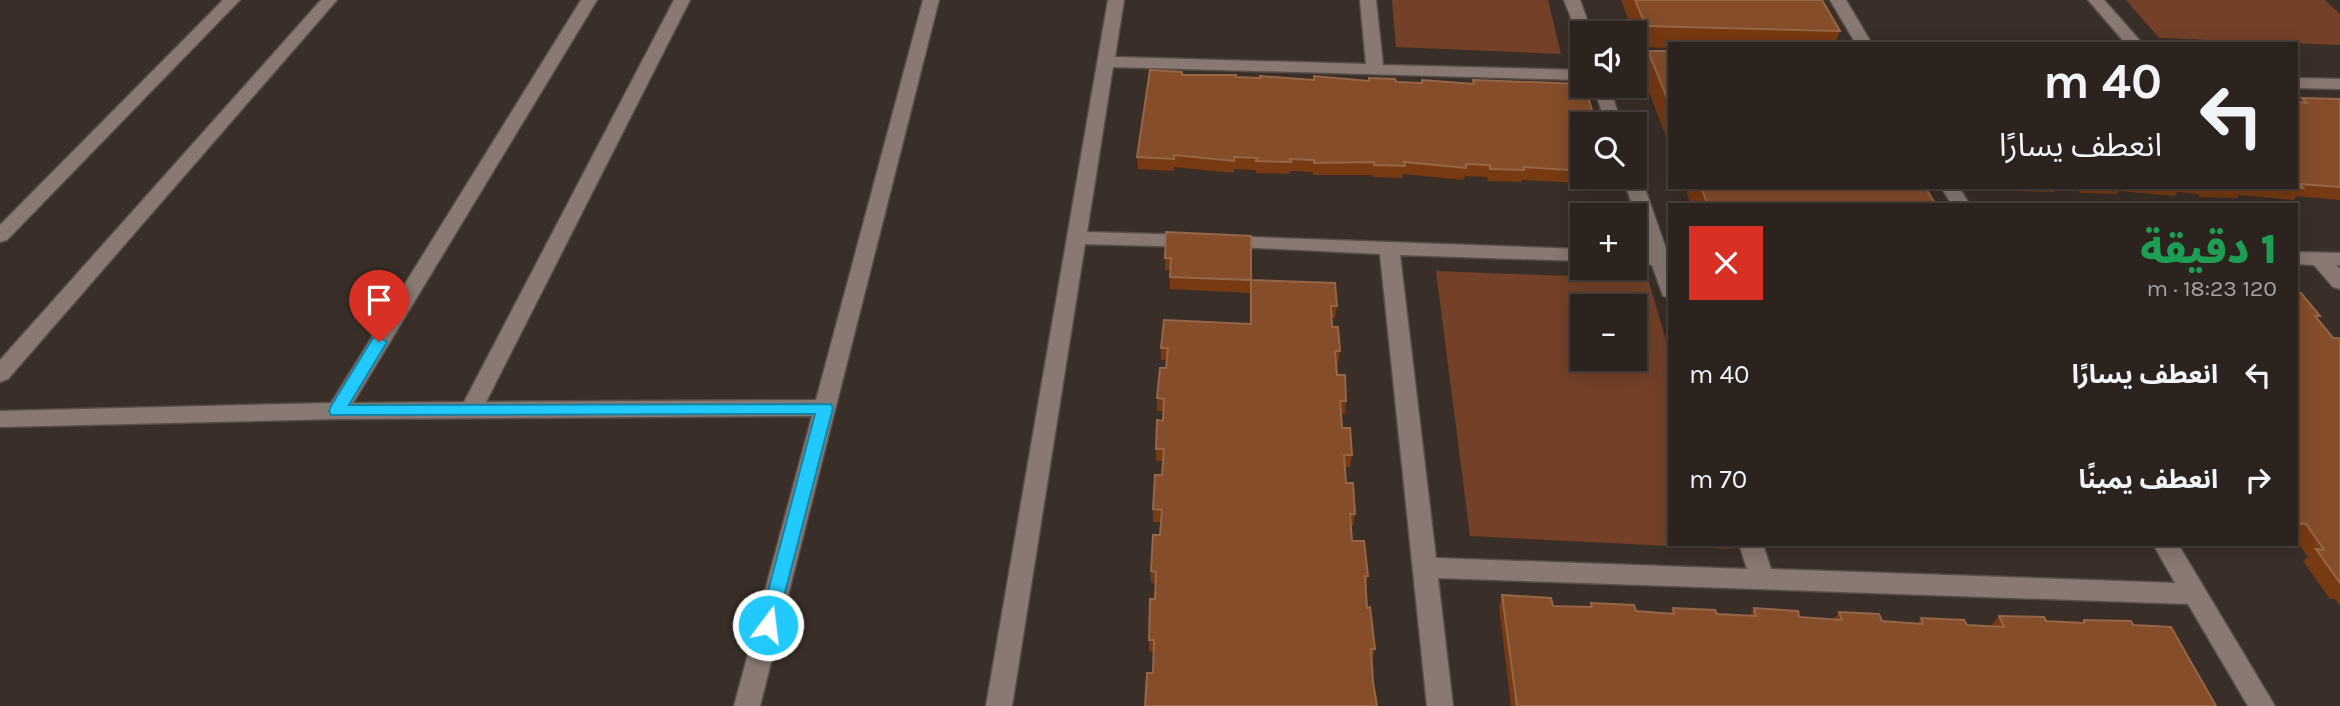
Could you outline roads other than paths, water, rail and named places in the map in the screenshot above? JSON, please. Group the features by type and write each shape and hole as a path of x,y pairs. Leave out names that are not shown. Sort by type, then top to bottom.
{"street":[{"path":"0,236 232,0"},
{"path":"0,374 329,0"},
{"path":"337,411 589,0"},
{"path":"471,410 682,0"},
{"path":"747,706 931,0"},
{"path":"999,706 1116,0"},
{"path":"1368,0 1375,70"},
{"path":"1572,0 1580,21"},
{"path":"1838,0 1863,42"},
{"path":"2096,0 2133,42"},
{"path":"1106,62 1570,75"},
{"path":"2298,83 2340,83"},
{"path":"1636,189 1668,285"},
{"path":"1078,238 1570,255"},
{"path":"1389,247 1440,706"},
{"path":"2298,258 2330,259 2340,282"},
{"path":"1647,259 1659,259"},
{"path":"0,419 337,411 825,408"},
{"path":"1752,546 1762,578"},
{"path":"2166,546 2262,706"},
{"path":"1426,568 2195,594"}]}
